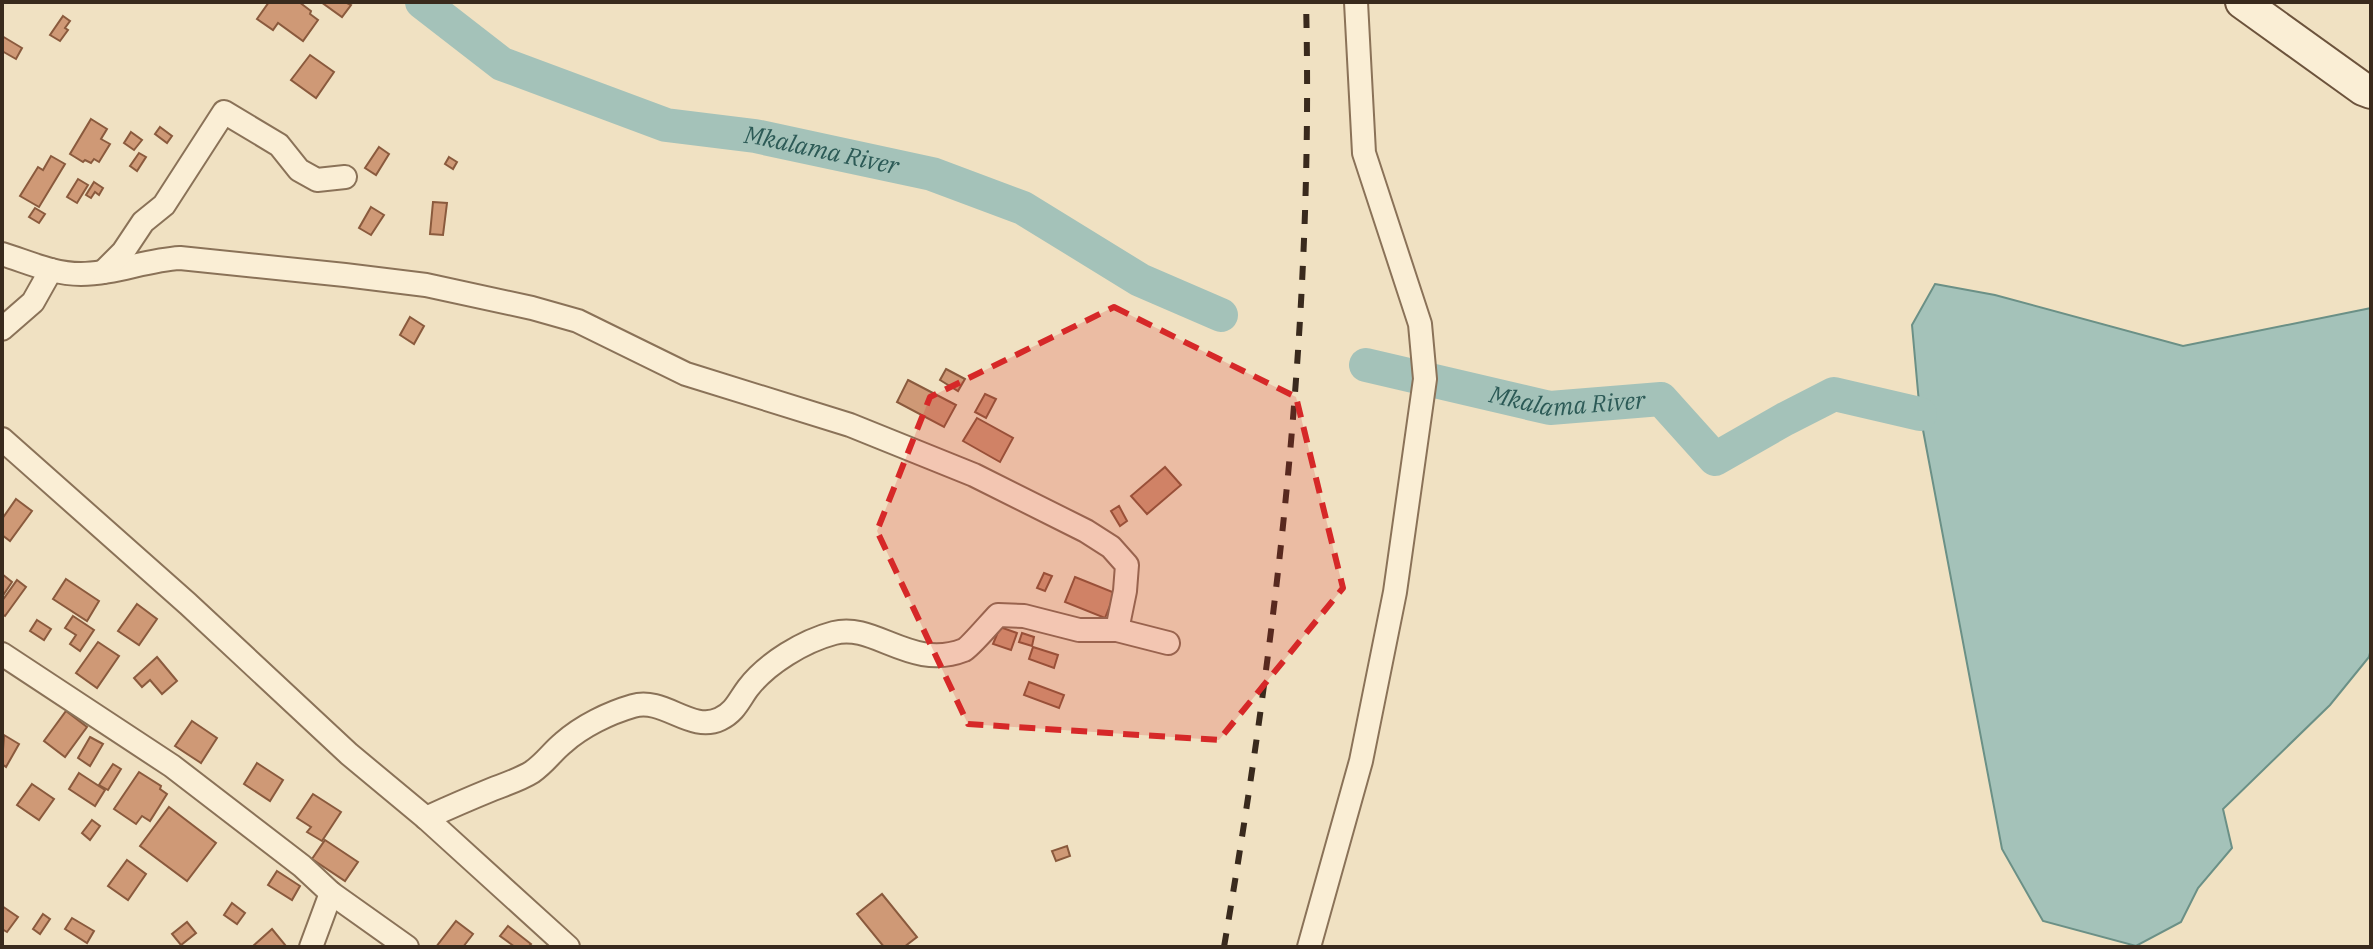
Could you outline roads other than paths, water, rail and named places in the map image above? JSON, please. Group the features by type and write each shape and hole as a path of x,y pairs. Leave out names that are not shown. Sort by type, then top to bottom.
{"street":[{"path":"1309,947 1364,746 1395,592 1425,379 1420,324 1364,153 1356,2"},
{"path":"2242,2 2371,92"},
{"path":"103,272 123,252 143,222 164,205 224,112 279,145 299,170 317,180 345,177"},
{"path":"2,254 51,270 79,274 162,259 218,261 426,285 578,321 686,374 850,425 974,475 1086,531 1111,547 1127,565 1117,630"},
{"path":"2,329 33,302 51,270"},
{"path":"2,439 188,604 349,754 426,818 568,947"},
{"path":"426,818 529,774 548,760 563,743 615,712 651,704 702,723 717,721 737,706 749,687 773,662 835,632 856,632 914,654 940,655 966,649 998,615 1024,616 1079,630 1117,630 1168,643"},
{"path":"2,654 172,766 302,866 331,893 407,947"},
{"path":"311,947 331,893"}],"water":[{"path":"1935,284 1995,295 2183,346 2371,308 2369,657 2330,705 2223,809 2232,848 2198,888 2181,922 2136,946 2043,921 2002,849 1920,414 1912,325"}],"waterway":[{"name":"Mkalama River","path":"422,2 502,64 666,125 755,136 932,174 1023,208 1140,280 1221,315"},
{"name":"Mkalama River","path":"1366,365 1550,408 1661,399 1715,459 1834,394 1920,414"}],"railway":[{"path":"1224,947 1260,713 1288,476 1304,239 1306,2"}]}
